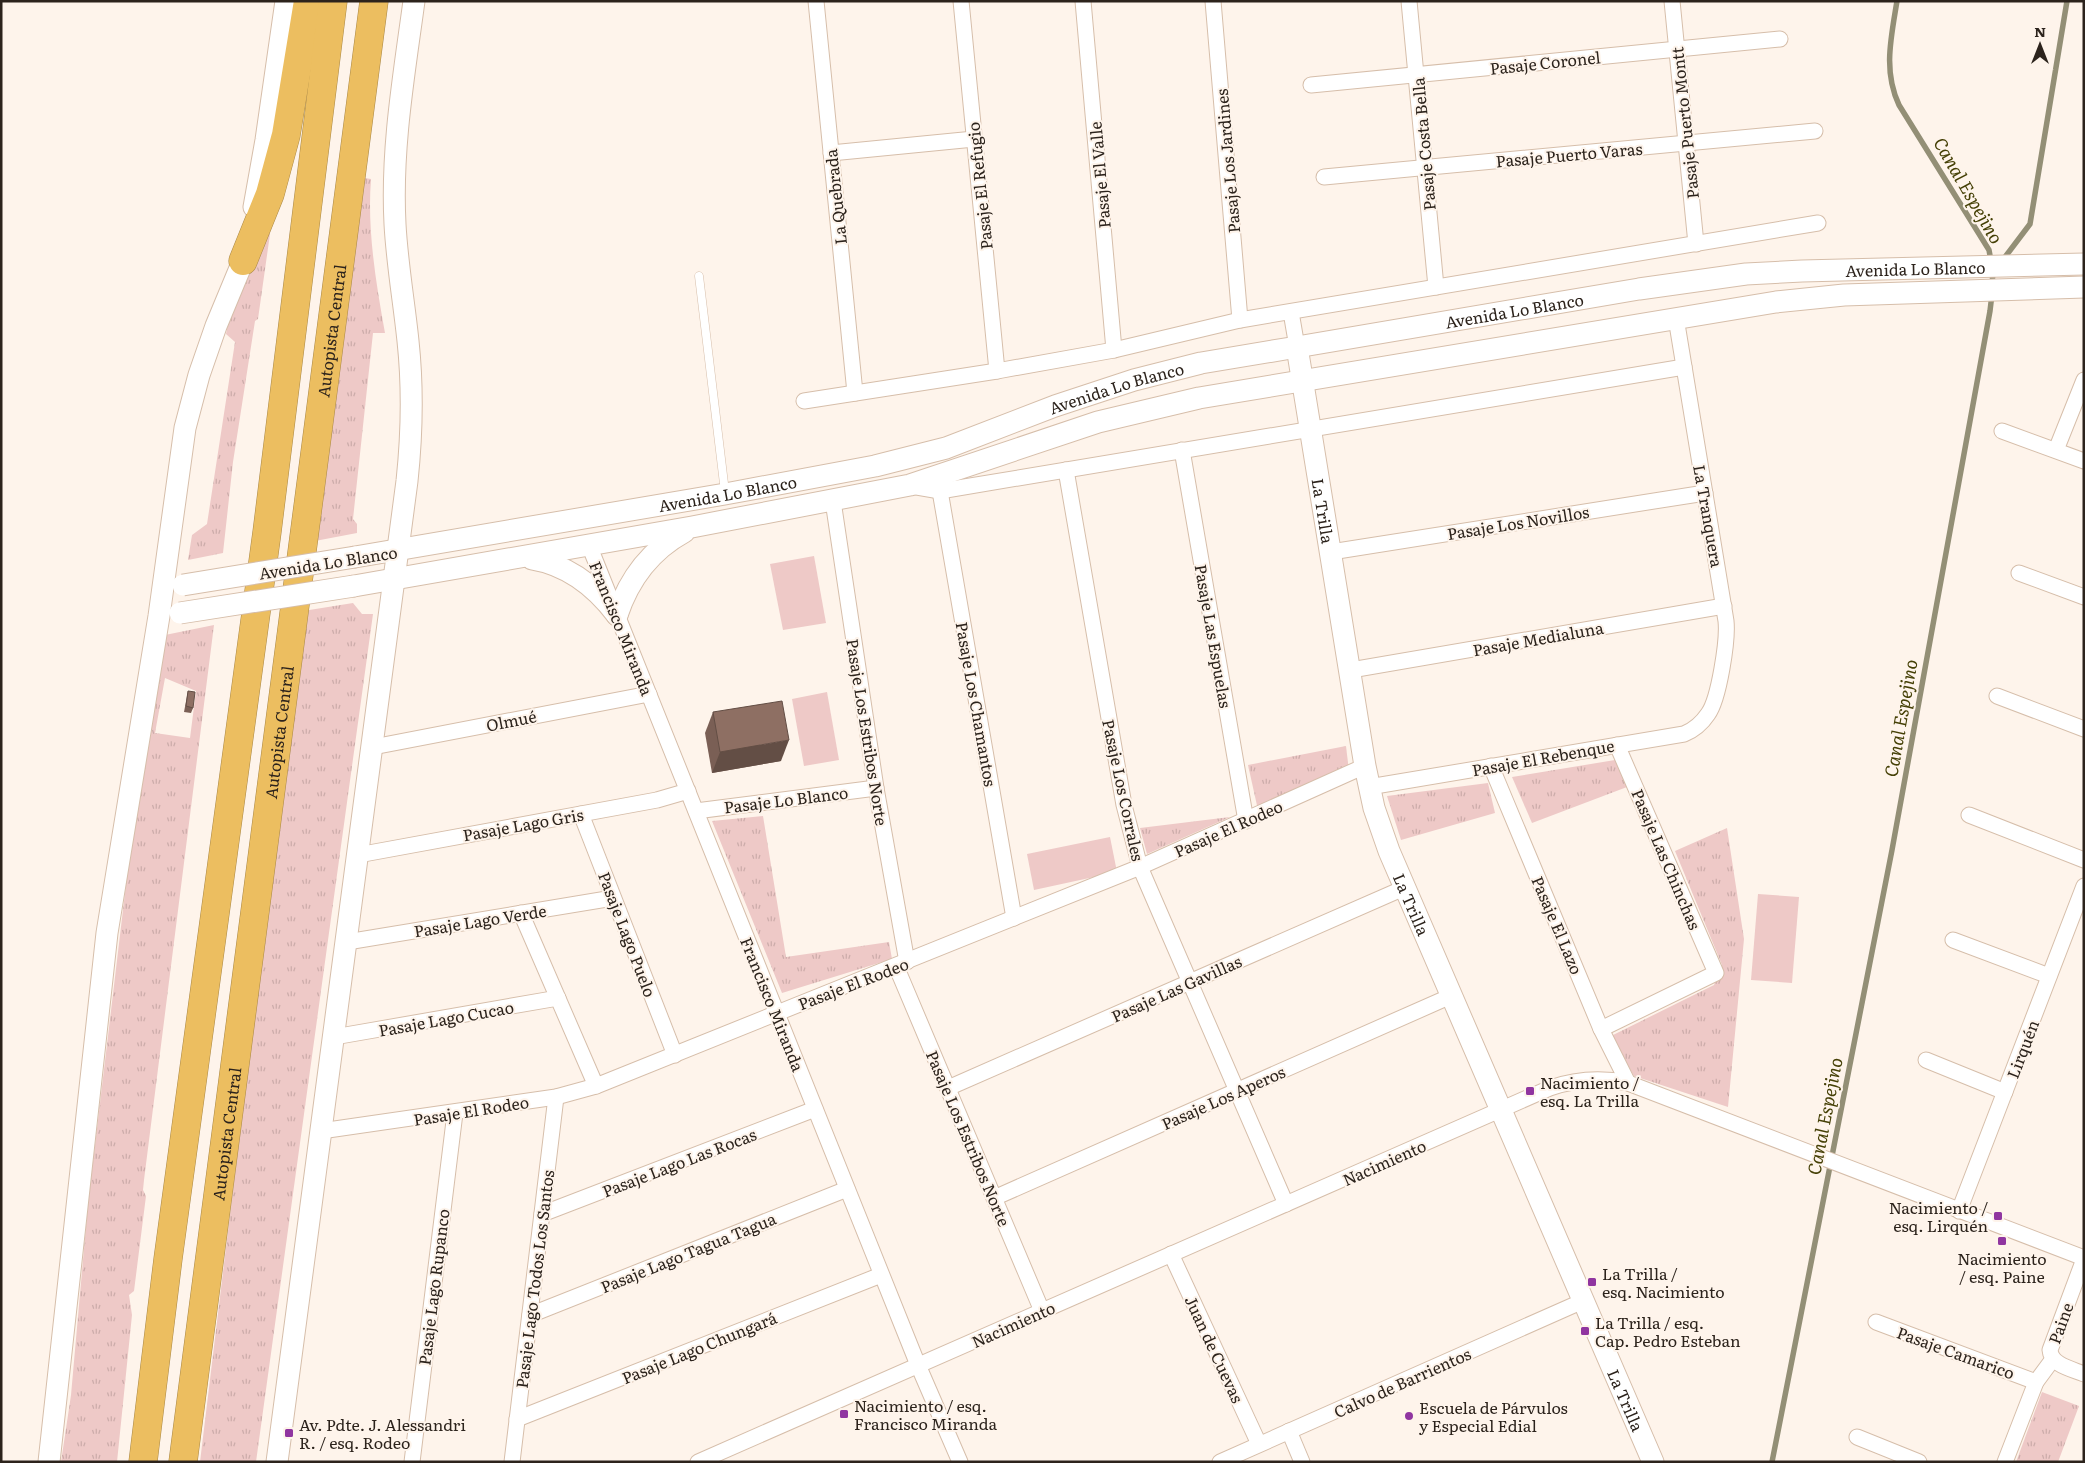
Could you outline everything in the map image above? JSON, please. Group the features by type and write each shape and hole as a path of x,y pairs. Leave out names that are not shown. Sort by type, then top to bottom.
{"highway":[{"path":"243,261 270,194 286,135 308,1"},
{"path":"143,1462 168,1259 266,542 333,1"},
{"name":"Autopista Central","path":"183,1462 374,1"}],"main road":[{"path":"49,1462 107,933 159,616 173,587 185,428 199,375 216,326 243,261 266,140 286,1"},
{"path":"277,1462 372,746 400,550 412,416 408,341 395,226 394,181 399,114 414,1"},
{"name":"Avenida Lo Blanco","path":"173,587 400,550 820,477 911,458 973,438 1055,406 1134,380 1201,363 1631,290 1736,275 1802,270 2084,264"},
{"name":"Avenida Lo Blanco","path":"159,616 396,579 692,527 910,485 1067,432 1130,413 1199,398 1676,318 1809,298 1968,290 2084,288"},
{"name":"La Trilla","path":"1296,347 1369,787 1380,826 1404,888 1653,1462"},
{"path":"563,522 580,532 589,545"},
{"path":"522,557 558,566 574,574 598,591 617,614 629,586 649,559 669,541 692,527"}],"street":[{"name":"La Quebrada","path":"816,1 854,393"},
{"name":"Pasaje El Refugio","path":"961,1 996,371"},
{"name":"Pasaje El Valle","path":"1083,1 1114,350"},
{"name":"Pasaje Los Jardines","path":"1213,1 1240,320"},
{"name":"Pasaje Costa Bella","path":"1409,1 1436,287"},
{"name":"Pasaje Puerto Montt","path":"1672,1 1696,244"},
{"name":"Pasaje Coronel","path":"1311,85 1780,39"},
{"name":"Pasaje Puerto Varas","path":"1324,177 1814,131"},
{"path":"831,153 974,139"},
{"name":"Avenida Lo Blanco","path":"804,401 996,371 1114,350 1240,320 1818,223"},
{"name":"La Trilla","path":"1291,312 1296,347"},
{"name":"La Tranquera","path":"1676,318 1724,606 1727,638 1726,652 1710,713"},
{"name":"Avenida Lo Blanco","path":"910,485 940,491 1684,367"},
{"path":"2056,450 2084,380"},
{"path":"2002,430 2084,461"},
{"name":"Pasaje Las Espuelas","path":"1182,450 1246,821"},
{"name":"Pasaje Los Corrales","path":"1066,470 1124,806 1140,867 1286,1204"},
{"name":"Pasaje Los Chamantos","path":"940,491 1014,918"},
{"name":"Pasaje Los Novillos","path":"1331,552 1705,493"},
{"name":"Pasaje Los Estribos Norte","path":"833,501 902,964 948,1088 1042,1311"},
{"name":"Francisco Miranda","path":"589,545 918,1365 960,1462"},
{"path":"2019,573 2084,597"},
{"name":"Pasaje Medialuna","path":"1351,670 1724,606"},
{"name":"Olmué","path":"372,746 649,694"},
{"path":"1997,696 2084,729"},
{"name":"Pasaje El Rebenque","path":"1369,787 1684,734 1694,728 1710,713"},
{"name":"Pasaje Las Chinchas","path":"1601,1029 1716,973 1617,745"},
{"name":"Pasaje El Rodeo","path":"322,1131 455,1113 556,1096 596,1086 1140,867 1366,766"},
{"name":"Pasaje El Lazo","path":"1491,766 1601,1029 1628,1083"},
{"name":"Pasaje Lo Blanco","path":"696,811 876,788"},
{"name":"Pasaje Lago Gris","path":"358,855 658,800 688,791"},
{"name":"Pasaje Lago Puelo","path":"581,814 675,1055"},
{"path":"1969,815 2084,860"},
{"name":"Lirquén","path":"1960,1211 2049,976 2079,914 2084,886"},
{"name":"Pasaje Las Gavillas","path":"948,1088 1404,888"},
{"name":"Pasaje Lago Verde","path":"347,942 613,898"},
{"path":"521,913 596,1086"},
{"path":"1954,940 2049,976"},
{"name":"Pasaje Los Aperos","path":"994,1198 1451,996"},
{"name":"Pasaje Lago Cucao","path":"334,1037 558,998"},
{"path":"1926,1060 2005,1092"},
{"name":"Nacimiento","path":"698,1462 1550,1088 1577,1081 1603,1079 1628,1083 2084,1258"},
{"name":"Pasaje Lago Todos Los Santos","path":"512,1462 556,1096"},
{"name":"Pasaje Lago Las Rocas","path":"542,1214 815,1110"},
{"name":"Pasaje Lago Rupanco","path":"412,1462 455,1113"},
{"name":"Pasaje Lago Tagua Tagua","path":"530,1314 847,1189"},
{"name":"Juan de Cuevas","path":"1171,1254 1259,1444"},
{"name":"Paine","path":"2053,1359 2050,1355 2052,1342 2084,1258"},
{"name":"Pasaje Lago Chungará","path":"517,1419 882,1274"},
{"name":"Calvo de Barrientos","path":"1220,1462 1583,1301"},
{"name":"Pasaje Camarico","path":"1876,1322 2036,1382"},
{"path":"2005,1462 2036,1382 2053,1359 2084,1374"},
{"path":"1290,1431 1302,1462"},
{"path":"1857,1437 1920,1462"}],"lane":[{"path":"699,276 725,494"}],"green space":[{"path":"359,177 371,179 371,237 385,333 373,333 353,519 357,524 357,533 315,541"},
{"path":"260,227 270,234 258,319 255,321 233,462 223,553 188,560 192,535 207,524 235,342 226,334 233,298"},
{"path":"814,556 826,623 783,630 770,564"},
{"path":"353,603 362,614 373,614 256,1462 200,1462 303,611"},
{"path":"214,625 144,1180 143,1190 146,1196 134,1291 129,1295 132,1315 117,1462 61,1462 71,1395 88,1204 130,851 165,635","holes":["165,678 196,691 190,738 155,733"]},
{"path":"827,692 839,760 804,766 792,699"},
{"path":"1346,746 1349,771 1258,810 1248,765"},
{"path":"1615,760 1627,787 1532,823 1512,777"},
{"path":"1488,783 1495,813 1401,840 1387,796"},
{"path":"763,816 786,957 889,942 892,959 782,993 712,821"},
{"path":"1230,817 1147,854 1140,828"},
{"path":"1727,828 1744,939 1728,1107 1634,1076 1611,1036 1714,985 1722,965 1675,851"},
{"path":"1110,837 1117,872 1034,890 1027,854"},
{"path":"1758,894 1799,897 1792,983 1751,980"},
{"path":"2042,1392 2079,1406 2058,1462 2016,1462"}],"building":[{"path":"188,691 195,692 193,708 186,706"},
{"path":"782,701 789,740 720,752 713,712"}],"waterway":[{"name":"Canal Espejino","path":"1897,1 1890,54 1891,80 1894,92 1899,105 1989,250 1993,272 1992,285"},
{"path":"2002,261 2030,224 2067,1"},
{"name":"Canal Espejino","path":"1772,1462 1892,850 1992,294"}],"place":[{"name":"Nacimiento / esq. La Trilla","path":"1530,1091"},
{"name":"Nacimiento / esq. Lirquén","path":"1998,1216"},
{"name":"Nacimiento / esq. Paine","path":"2002,1241"},
{"name":"La Trilla / esq. Nacimiento","path":"1592,1282"},
{"name":"La Trilla / esq. Cap. Pedro Esteban","path":"1585,1331"},
{"name":"Nacimiento / esq. Francisco Miranda","path":"844,1414"},
{"name":"Escuela de Párvulos y Especial Edial","path":"1409,1416"},
{"name":"Av. Pdte. J. Alessandri R. / esq. Rodeo","path":"289,1433"}]}
